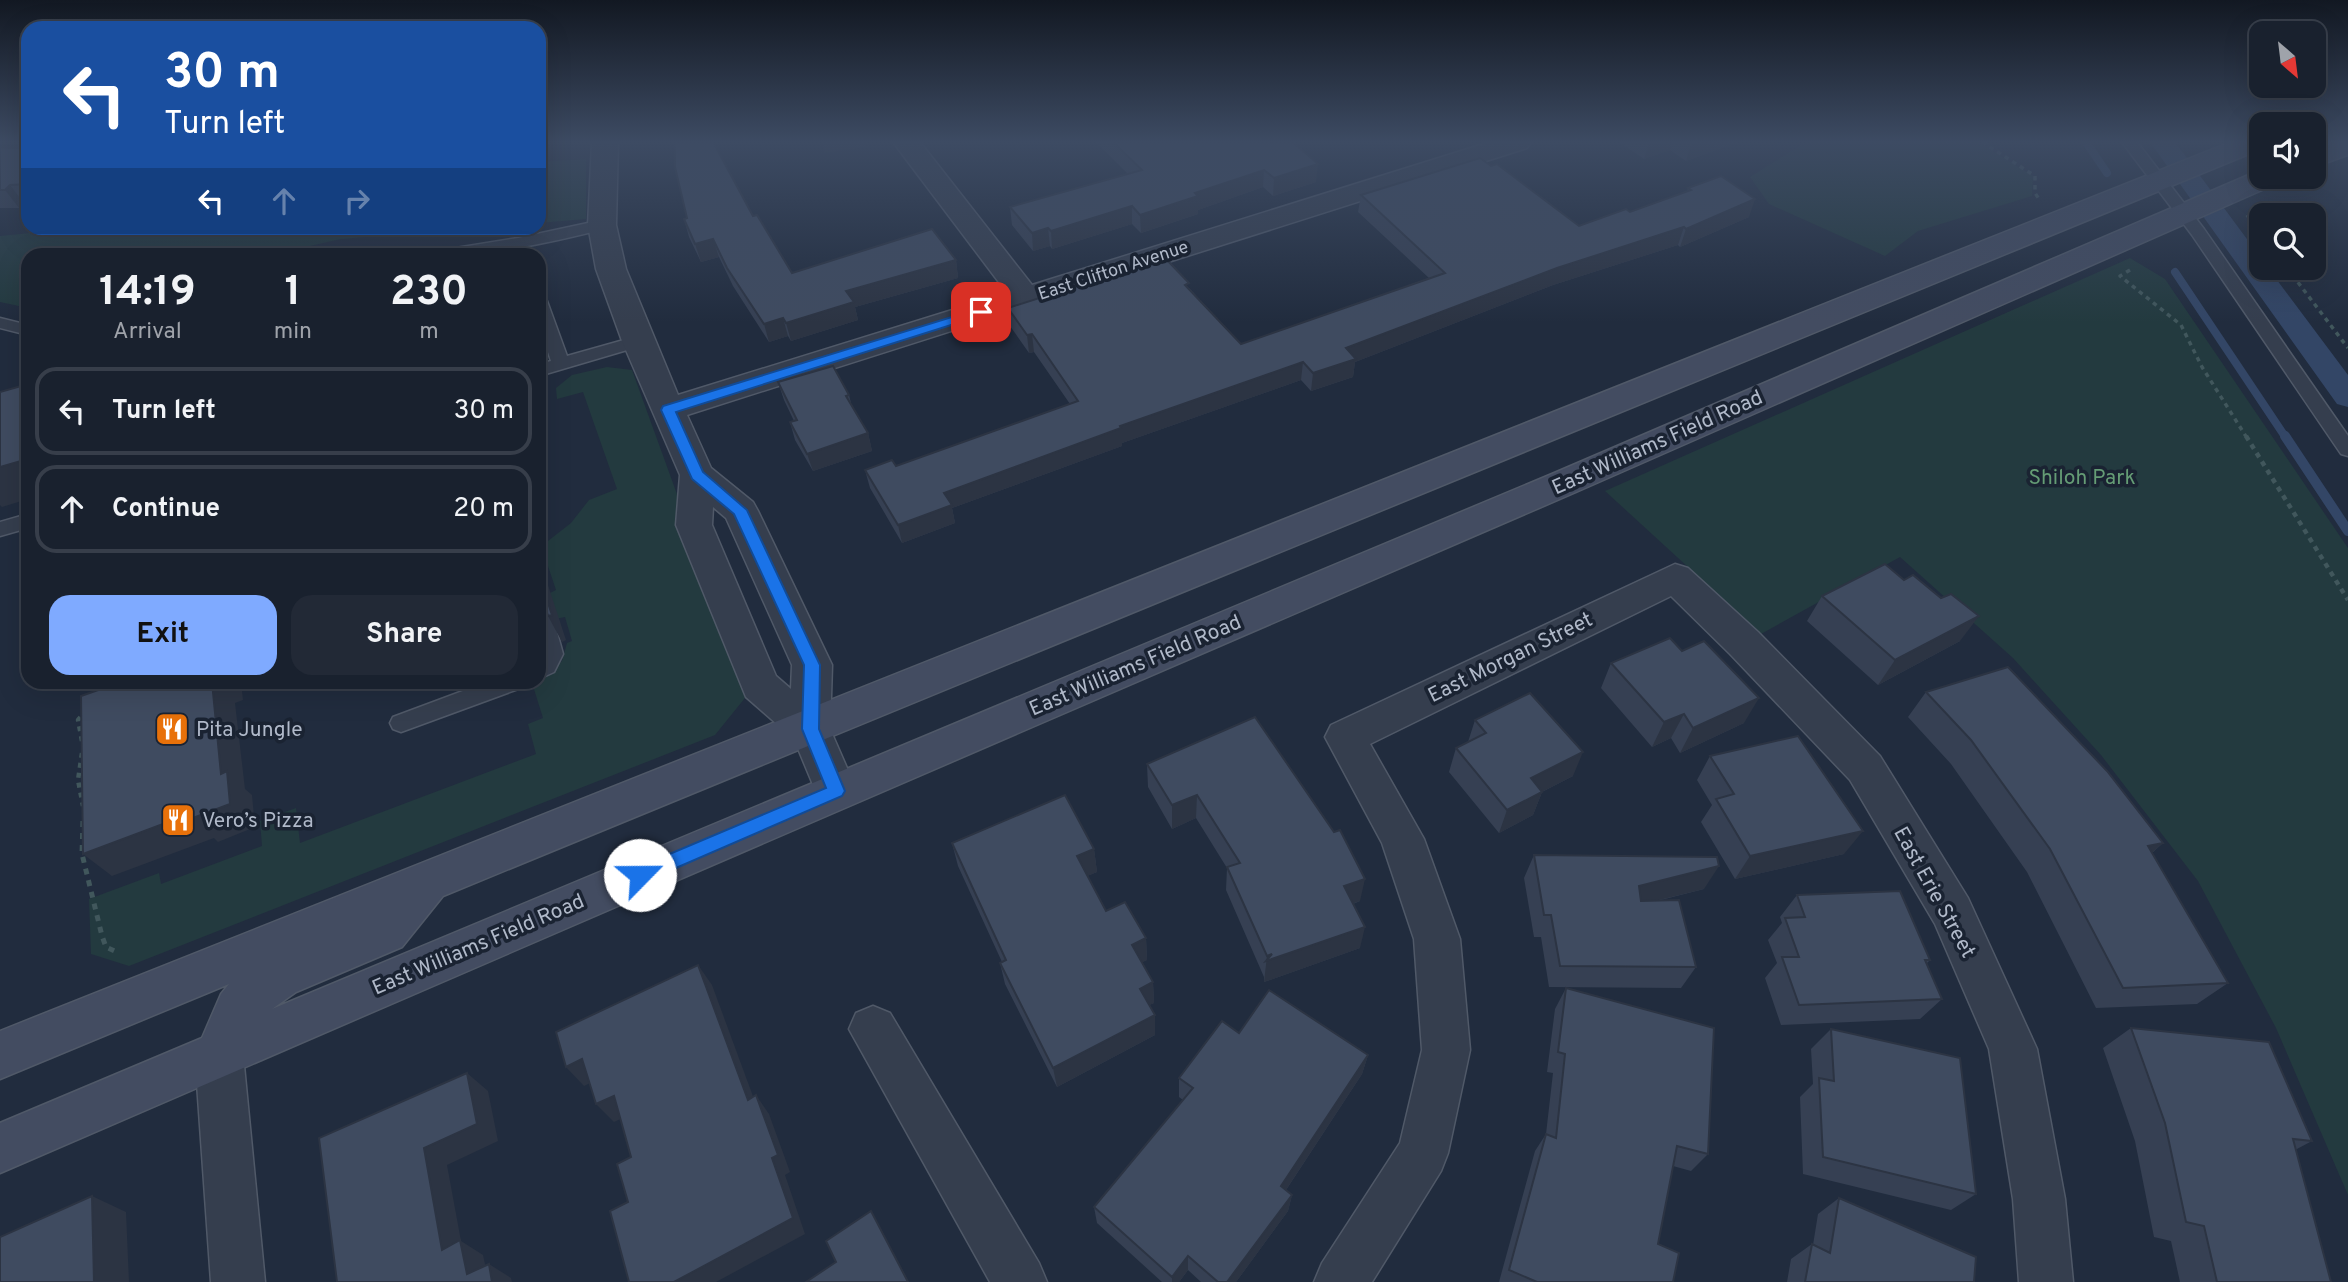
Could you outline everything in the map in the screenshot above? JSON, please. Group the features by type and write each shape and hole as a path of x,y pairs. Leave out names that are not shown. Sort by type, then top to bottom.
{"main road":[{"path":"0,1055 2108,202"},
{"name":"East Williams Field Road","path":"0,1148 1564,483 2208,202"},
{"path":"219,1055 238,1010 247,999 280,977 386,932 430,881"}],"street":[{"path":"603,202 602,225 611,269 638,341 697,475 740,510 812,665 810,729 836,791"},
{"path":"952,202 1027,299"},
{"name":"East Clifton Avenue","path":"668,410 1331,202"},
{"path":"697,475 694,525 760,686 810,729"},
{"name":"East Morgan Street","path":"1341,1282 1423,1153 1446,1050 1437,939 1402,839 1345,737 1675,578"},
{"name":"East Erie Street","path":"1675,578 1744,642 1865,768 1952,912 2013,1049 2039,1199 2046,1282"},
{"path":"873,1029 1020,1282"},
{"path":"219,1055 238,1282"}],"lane":[{"path":"2173,202 2348,450"},
{"path":"524,248 602,225"},
{"path":"546,322 561,364"},
{"path":"0,323 21,328"},
{"path":"546,368 638,341"},
{"path":"0,529 21,523"},
{"path":"546,630 552,654 546,666"},
{"path":"401,723 494,689"}],"path":[{"path":"2137,266 2120,276 2181,325 2202,367 2348,600"},
{"path":"2296,280 2348,348"},
{"path":"97,703 98,689"},
{"path":"91,707 78,720 83,745 78,780 85,813 80,846 86,879 96,905 100,934 106,947 117,952"}],"green space":[{"path":"546,202 586,202 586,219 546,222"},
{"path":"1767,202 2013,202 1918,231 1885,256"},
{"path":"391,235 341,239 301,248 21,248 21,306 0,302 0,236"},
{"name":"Shiloh Park","path":"2130,258 2165,279 2348,548 2348,1195 2276,1028 2198,881 2101,755 2013,658 1900,557 1761,634 1605,491"},
{"path":"607,367 632,370 749,693 715,735 129,966 91,954 89,899 159,873 161,884 262,846 260,821 296,808 300,843 536,754 528,724 543,718 534,689 546,689 546,675 562,661 567,643 572,641 565,617 555,619 548,594 556,590 546,566 546,543 571,523 589,500 617,489 583,392 557,399 556,388 572,375"}],"building":[{"path":"683,202 745,202 753,216 757,215 792,273 932,229 956,260 846,291 854,302 786,323 783,318 764,324 727,268 713,239 695,244 684,219 687,218"},
{"path":"1028,202 1180,202 1140,215 1132,206 1051,231 1048,228 1032,233 1010,207"},
{"path":"1368,202 1547,202 1579,226 1626,209 1630,212 1658,202 1748,202 1686,229 1684,227 1557,268 1346,348 1356,359 1313,373 1303,362 1120,426 1121,428 944,493 952,505 898,525 865,470 892,460 896,466 1078,401 1032,334 1027,335 1008,308 1165,258 1189,283 1185,285 1241,344 1445,273"},
{"path":"833,366 849,395 846,396 868,433 807,454 790,422 797,420 778,382"},
{"path":"21,386 21,461 0,467 0,392"},
{"path":"1885,564 1904,580 1913,575 1941,598 1951,594 1979,616 1895,660 1822,596"},
{"path":"546,597 552,615 548,616 546,610"},
{"path":"1670,638 1682,651 1704,641 1759,698 1693,728 1684,714 1664,722 1611,663"},
{"path":"2008,667 2107,771 2163,843 2148,846 2228,983 2123,988 2050,849 1971,740 1926,692"},
{"path":"101,689 213,689 221,774 227,771 230,804 193,818 192,813 83,854 81,696"},
{"path":"1530,693 1583,752 1531,778 1542,792 1507,810 1456,748 1486,733 1475,720"},
{"path":"1255,717 1334,832 1340,830 1365,879 1344,886 1365,927 1266,961 1272,954 1267,956 1227,867 1240,863 1197,795 1172,805 1147,764"},
{"path":"1798,736 1863,831 1750,856 1716,799 1734,794 1710,756"},
{"path":"1065,795 1094,849 1077,856 1106,911 1125,902 1146,938 1132,945 1153,982 1140,989 1155,1015 1053,1068 1000,963 1006,960 952,843"},
{"path":"1534,855 1717,857 1719,866 1639,886 1641,901 1679,900 1696,967 1560,966 1551,915 1544,915"},
{"path":"1900,891 1930,960 1925,960 1942,999 1799,1005 1782,957 1799,957 1785,918 1805,917 1797,895"},
{"path":"698,965 748,1100 756,1095 778,1155 772,1158 793,1218 674,1282 629,1282 610,1211 628,1202 617,1164 631,1157 614,1096 596,1104 582,1059 566,1067 556,1032"},
{"path":"1566,988 1714,1028 1708,1154 1677,1146 1658,1244 1679,1253 1673,1282 1537,1282 1509,1270 1546,1134 1556,1138 1565,1054 1558,1052"},
{"path":"1269,990 1368,1055 1281,1186 1292,1195 1227,1282 1218,1282 1188,1256 1172,1277 1094,1207 1193,1088 1179,1078 1222,1021 1239,1033"},
{"path":"2131,1028 2269,1042 2312,1141 2293,1139 2331,1282 2217,1282 2204,1226 2186,1222 2165,1123"},
{"path":"1831,1029 1960,1058 1976,1194 1823,1157 1819,1078 1834,1081"},
{"path":"467,1073 477,1124 424,1148 442,1250 460,1240 467,1274 489,1264 492,1282 337,1282 319,1138"},
{"path":"92,1196 94,1282 0,1282 0,1237"},
{"path":"1839,1198 1976,1257 1974,1282 1805,1282 1812,1244 1830,1253"},
{"path":"871,1211 908,1282 806,1282 836,1262 826,1241"}],"waterway":[{"path":"2206,202 2348,397"},
{"path":"2175,272 2286,438"},
{"path":"2285,436 2348,531"}],"place":[{"name":"Pita Jungle","path":"172,729"},
{"name":"Vero’s Pizza","path":"178,820"}],"route":[{"path":"640,875 836,791 810,729 812,665 740,510 697,475 668,410 981,312"}]}
